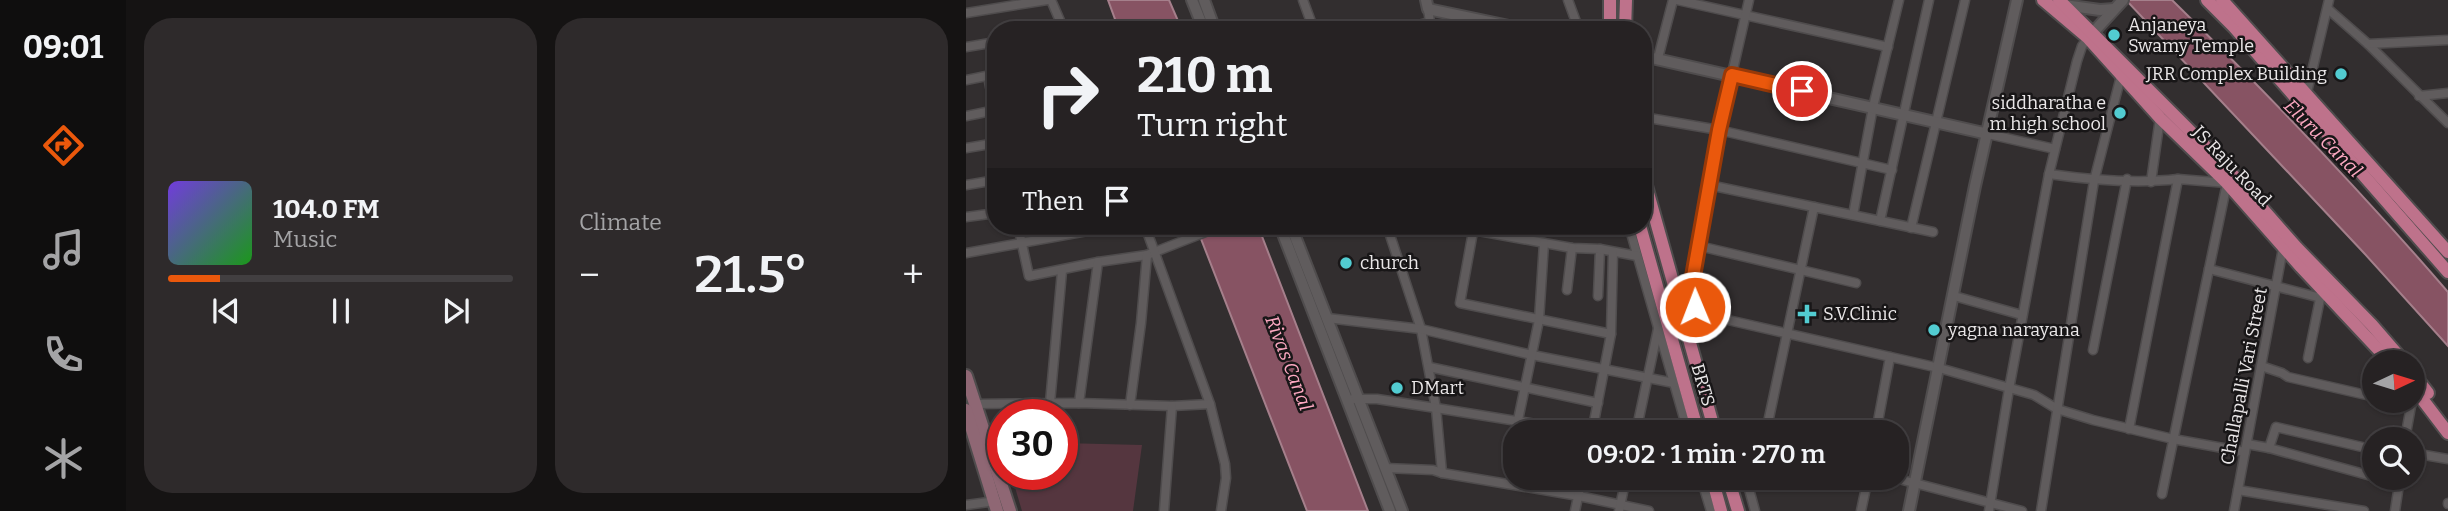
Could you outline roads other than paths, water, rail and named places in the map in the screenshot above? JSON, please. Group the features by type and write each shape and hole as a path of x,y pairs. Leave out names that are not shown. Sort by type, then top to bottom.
{"main road":[{"path":"1609,21 1610,0"},
{"path":"1625,21 1626,0"},
{"name":"JS Raju Road","path":"2043,0 2090,35 2225,166 2297,248 2394,350"},
{"path":"2207,0 2234,27 2448,272"},
{"path":"2222,0 2448,252"},
{"name":"JS Raju Road","path":"2062,2 2121,76 2227,183 2322,293 2378,350"},
{"path":"1652,207 1712,420"},
{"name":"BRTS","path":"1643,235 1695,420"},
{"path":"966,376 971,407 1001,505"},
{"path":"2426,395 2448,419"},
{"path":"2426,399 2448,433"},
{"path":"1715,490 1721,511"},
{"path":"1732,490 1738,511"}],"street":[{"path":"966,13 1049,0 1060,21"},
{"path":"1192,0 1200,21"},
{"path":"1204,0 1212,21"},
{"path":"1304,0 1311,21"},
{"path":"1568,0 1576,21"},
{"path":"1658,58 1675,0 1888,47"},
{"path":"1749,0 1719,130 1699,246 1692,297 1699,311 1706,315 1939,368 2034,394 2057,409 2129,429 2173,439 2246,448 2269,447 2362,473"},
{"path":"1853,215 1873,107 1899,0"},
{"path":"1880,221 1927,0"},
{"path":"1911,228 1965,0"},
{"path":"1909,511 1975,186 2017,0"},
{"path":"1989,511 2049,174 2077,61 2082,46 2090,35 2123,0"},
{"path":"2062,2 2100,10 2114,9"},
{"path":"1427,4 1485,21"},
{"path":"2307,92 2329,4"},
{"path":"2329,4 2448,123"},
{"path":"2368,44 2448,40"},
{"path":"966,47 987,44"},
{"path":"1652,57 2055,149"},
{"path":"966,80 987,76"},
{"path":"2041,511 2094,181 2121,76"},
{"path":"2419,96 2448,93"},
{"path":"966,116 987,115"},
{"path":"2151,182 2160,118"},
{"path":"1652,119 1719,130 1892,170"},
{"path":"966,148 987,144"},
{"path":"2049,174 2094,181 2127,179 2151,182 2178,179 2227,183 2162,494"},
{"path":"2093,350 2127,179"},
{"path":"2129,429 2178,179"},
{"path":"966,185 987,182"},
{"path":"1709,185 1933,232"},
{"path":"1768,420 1814,206"},
{"path":"966,218 987,214"},
{"path":"1021,235 1029,276 1151,253 1196,235"},
{"path":"966,253 1066,235"},
{"path":"1147,235 1151,253 1210,404 1225,464 1226,478 1221,511"},
{"path":"1283,235 1402,511"},
{"path":"1295,235 1327,318 1390,511"},
{"path":"1390,235 1420,328 1429,367 1442,473"},
{"path":"1473,235 1460,303 1611,334"},
{"path":"1507,235 1572,248 1600,248 1637,256"},
{"path":"1631,235 1685,420"},
{"path":"1353,398 1518,420 1539,320 1544,243"},
{"path":"1699,246 1856,283"},
{"name":"Challapalli Vari Street","path":"2234,511 2283,247"},
{"path":"1567,290 1572,248"},
{"path":"1598,296 1600,248"},
{"path":"1594,420 1611,334 1614,252"},
{"path":"1130,405 1151,253"},
{"path":"1098,261 1079,403 1172,406 1210,404"},
{"path":"2209,269 2277,286 2322,293 2308,358"},
{"path":"1050,399 1062,271"},
{"path":"1954,296 2022,315"},
{"path":"1327,318 1420,328 1531,355 1674,383"},
{"path":"1638,420 1658,328"},
{"path":"1878,420 1891,357"},
{"path":"2261,366 2288,377 2362,394"},
{"path":"1429,367 1598,402"},
{"path":"1164,511 1172,406"},
{"path":"2269,447 2276,427 2362,447"},
{"path":"2425,455 2448,459"},
{"path":"1385,468 1433,470 1579,496 1620,508 1649,511"},
{"path":"1909,482 2022,511"},
{"path":"1575,511 1580,490"},
{"path":"1620,508 1624,490"},
{"path":"1705,490 1711,511"},
{"path":"1749,490 1755,511"},
{"path":"1861,511 1865,490"},
{"path":"2238,490 2364,511"},
{"path":"2395,511 2398,490"},
{"path":"966,505 1001,505"}],"water":[{"path":"1108,0 1169,0 1178,21 1116,21"},
{"path":"2126,0 2172,0 2347,180 2448,292 2448,346 2364,253"},
{"name":"Rivas Canal","path":"1200,235 1261,235 1368,511 1307,511"}],"place":[{"name":"Anjaneya Swamy Temple","path":"2114,35"},
{"name":"JRR Complex Building","path":"2341,74"},
{"name":"siddharatha e m high school","path":"2120,113"},
{"name":"church","path":"1346,263"},
{"name":"S.V.Clinic","path":"1807,314"},
{"name":"yagna narayana","path":"1934,330"},
{"name":"DMart","path":"1397,388"}],"water label":[{"name":"Eluru Canal","path":"2323,138"}]}
